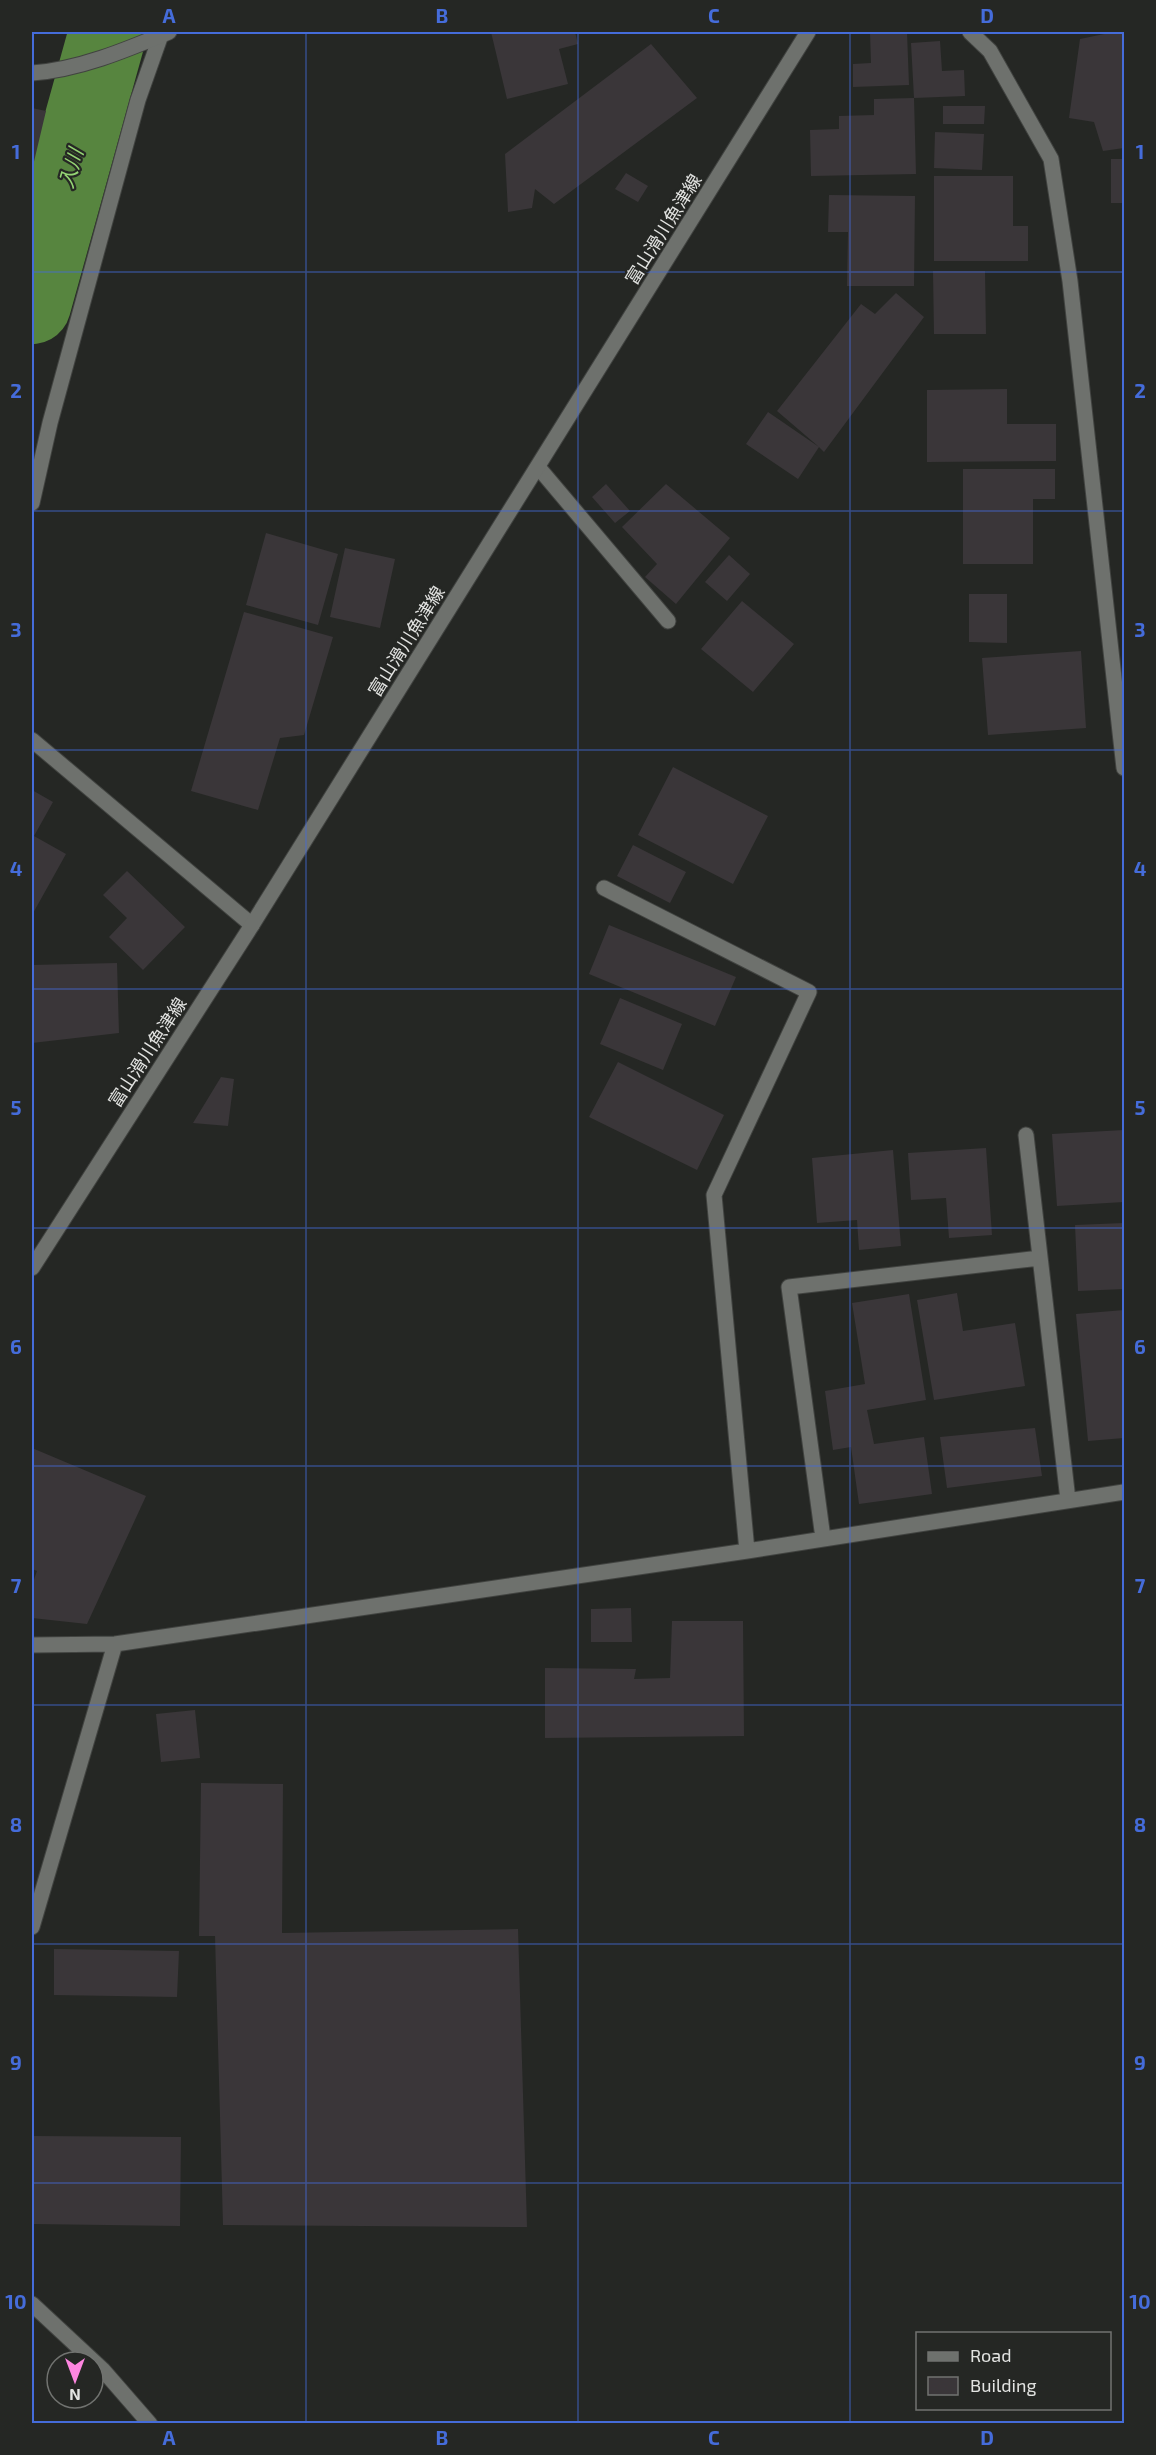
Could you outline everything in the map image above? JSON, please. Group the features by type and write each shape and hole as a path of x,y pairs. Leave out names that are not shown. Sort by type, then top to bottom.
{"street":[{"name":"富山滑川魚津線","path":"32,1268 252,925 808,32"},
{"path":"970,32 990,51 1051,159 1070,282 1125,768"},
{"path":"32,73 54,71 140,44 164,33"},
{"path":"32,503 50,423 138,100 164,33"},
{"path":"538,466 668,621"},
{"path":"32,740 252,925"},
{"path":"604,888 809,992 714,1196 747,1551"},
{"path":"1026,1135 1068,1500"},
{"path":"823,1538 789,1287 1040,1258"},
{"path":"32,1645 115,1644 747,1551 1125,1492"},
{"path":"32,1927 115,1644"},
{"path":"32,2304 103,2370 150,2424"}],"building":[{"path":"491,32 575,32 578,44 559,49 568,84 507,99"},
{"path":"870,32 907,32 909,85 853,87 853,64 871,63"},
{"path":"1124,32 1124,148 1103,151 1094,122 1069,118 1080,39"},
{"path":"940,41 942,71 964,70 965,96 914,98 911,43"},
{"path":"651,44 697,98 554,204 535,189 532,208 508,212 505,154"},
{"path":"914,98 916,174 811,176 810,130 839,129 839,116 874,115 874,99"},
{"path":"943,106 985,106 984,124 943,124"},
{"path":"32,108 46,111 32,170"},
{"path":"935,132 984,134 982,170 934,168"},
{"path":"1111,159 1124,159 1124,203 1111,203"},
{"path":"626,173 648,186 638,202 615,189"},
{"path":"934,176 1013,176 1013,226 1028,226 1028,261 934,261"},
{"path":"829,195 915,196 914,286 847,286 848,232 828,232"},
{"path":"933,271 985,271 986,334 934,334"},
{"path":"896,293 924,317 824,452 777,411 861,304 875,314"},
{"path":"1007,389 1007,424 1056,424 1056,461 927,462 927,390"},
{"path":"768,412 819,447 798,479 746,444"},
{"path":"963,469 1055,469 1055,499 1033,499 1033,564 963,564"},
{"path":"606,484 630,511 615,523 592,497"},
{"path":"666,484 730,538 676,604 645,577 657,564 622,527"},
{"path":"266,533 338,554 318,625 246,605"},
{"path":"345,548 395,559 380,628 330,617"},
{"path":"729,555 750,574 727,601 705,582"},
{"path":"969,594 1007,594 1007,643 969,642"},
{"path":"742,601 794,644 753,692 701,649"},
{"path":"244,612 333,637 304,735 280,738 258,810 191,791"},
{"path":"1081,651 1086,728 988,735 982,658"},
{"path":"673,767 768,816 733,884 638,835"},
{"path":"32,790 53,802 34,836 66,854 32,915"},
{"path":"633,845 686,872 670,903 617,876"},
{"path":"127,871 185,927 143,970 109,937 127,918 103,895"},
{"path":"609,925 736,977 715,1026 589,974"},
{"path":"117,963 119,1033 32,1043 32,965"},
{"path":"620,998 682,1024 663,1070 600,1044"},
{"path":"618,1062 724,1115 697,1170 589,1117"},
{"path":"221,1077 234,1079 228,1126 193,1123"},
{"path":"1124,1130 1124,1202 1057,1206 1052,1134"},
{"path":"986,1148 992,1235 949,1238 946,1198 911,1200 908,1153"},
{"path":"893,1150 901,1246 859,1250 857,1220 817,1223 812,1158"},
{"path":"1124,1223 1124,1289 1078,1291 1075,1225"},
{"path":"957,1293 963,1331 1015,1323 1025,1386 934,1400 917,1300"},
{"path":"909,1294 926,1400 867,1410 874,1444 924,1437 932,1494 859,1504 851,1447 833,1450 825,1391 865,1384 852,1303"},
{"path":"1124,1310 1124,1438 1088,1441 1076,1314"},
{"path":"1035,1428 1042,1476 947,1488 940,1437"},
{"path":"32,1448 146,1496 87,1624 32,1618 32,1585 37,1571 32,1569"},
{"path":"631,1608 632,1642 591,1642 591,1609"},
{"path":"672,1621 743,1621 744,1736 545,1738 545,1668 636,1669 634,1679 670,1678"},
{"path":"195,1710 200,1758 161,1762 156,1714"},
{"path":"201,1783 283,1784 282,1933 518,1929 527,2227 223,2225 215,1936 199,1936"},
{"path":"54,1949 179,1951 177,1997 54,1995"},
{"path":"32,2136 181,2137 180,2226 32,2224"}],"waterway":[{"name":"入川","path":"32,305 108,32"}]}
